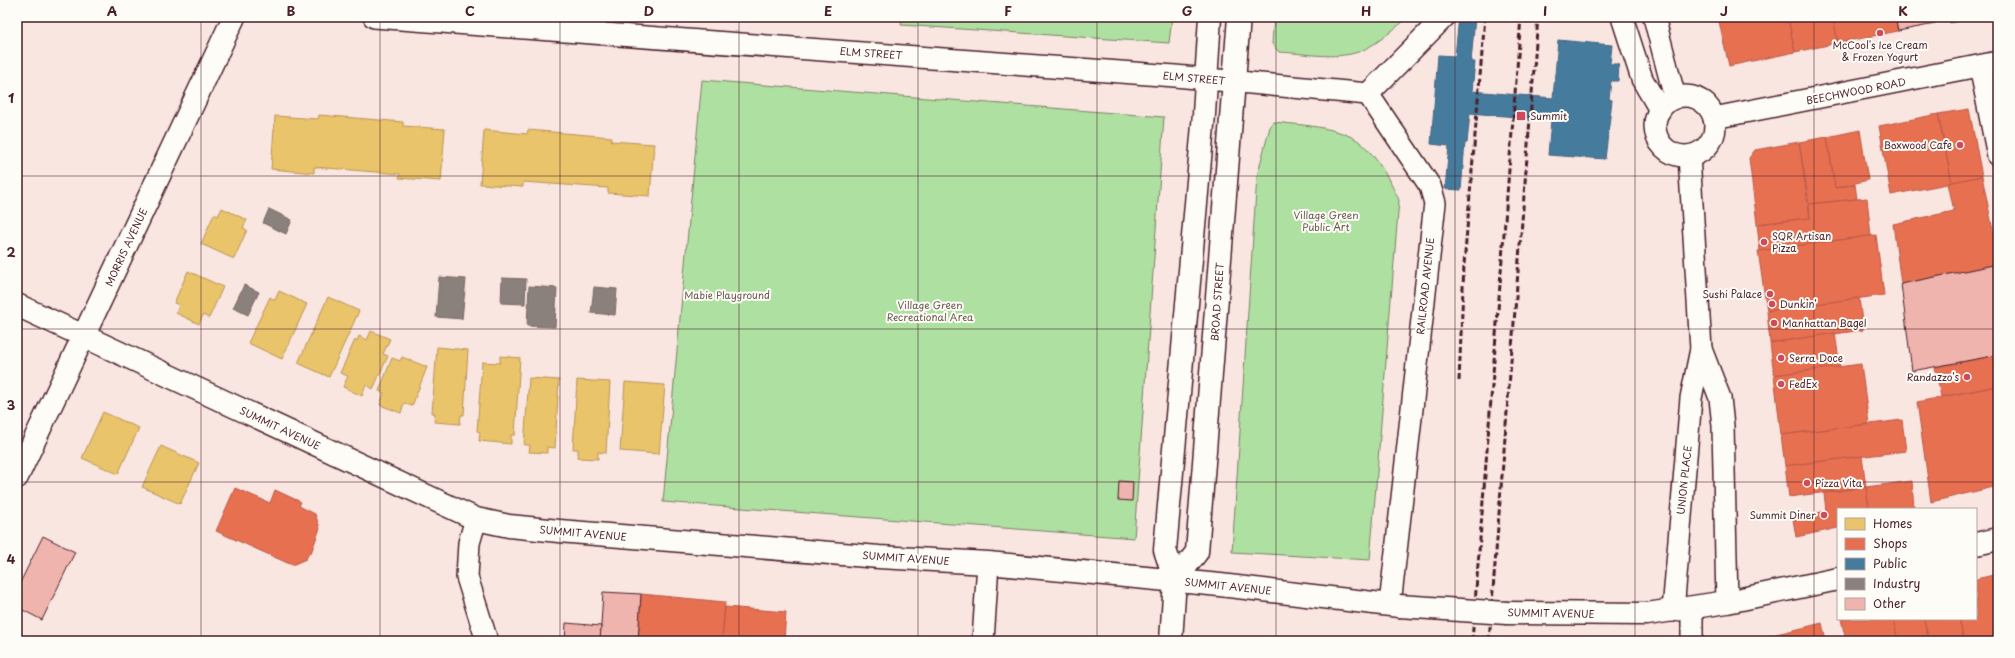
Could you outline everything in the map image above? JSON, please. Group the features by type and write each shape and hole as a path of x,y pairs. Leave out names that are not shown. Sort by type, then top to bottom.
{"street":[{"name":"MORRIS AVENUE","path":"17,477 85,336 234,17"},
{"name":"ELM STREET","path":"374,17 1175,76 1368,94"},
{"path":"1171,641 1175,580 1166,550 1210,17"},
{"name":"BROAD STREET","path":"1175,580 1197,552 1239,17"},
{"path":"1368,94 1444,17"},
{"path":"1622,17 1642,79 1667,104"},
{"path":"1654,17 1667,104"},
{"path":"1989,64 1998,156"},
{"name":"BEECHWOOD ROAD","path":"1714,118 1989,64"},
{"name":"RAILROAD AVENUE","path":"1368,94 1430,186 1435,203 1394,605"},
{"path":"1694,97 1709,109 1714,118 1713,133 1706,147 1698,153 1688,156 1678,156 1669,152 1662,146 1657,137 1655,128 1656,118 1667,104 1694,97"},
{"name":"UNION PLACE","path":"1688,156 1701,349 1691,398 1683,609 1692,641"},
{"name":"SUMMIT AVENUE","path":"17,305 476,519 509,526 879,557 988,563 1175,580 1394,605 1506,613 1647,614 1727,602 1837,579"},
{"name":"UNION PLACE","path":"1701,349 1720,398 1723,426 1727,602"},
{"path":"476,519 469,544 467,577 486,641"},
{"path":"1977,544 1998,539"},
{"path":"983,641 988,563"}],"green space":[{"path":"902,17 1172,17 1169,43 901,25"},
{"path":"1274,17 1405,17 1404,21 1388,34 1364,49 1358,52 1339,56 1329,56 1279,52 1272,44"},
{"name":"Village Green Recreational Area","path":"702,80 1164,117 1134,538 663,502"},
{"name":"Village Green Public Art","path":"1274,122 1306,125 1327,129 1348,135 1357,140 1364,145 1376,159 1387,176 1399,200 1370,560 1232,552 1257,176 1270,127"}],"building: Homes":[{"path":"319,115 403,122 403,126 445,129 441,181 399,178 400,174 314,167 314,173 271,169 275,116 318,119"},
{"path":"484,130 527,134 528,130 612,137 611,141 654,144 650,196 608,193 608,188 523,182 523,187 480,184"},
{"path":"222,208 247,220 243,228 247,230 234,259 201,244 214,214 218,216"},
{"path":"188,271 223,287 209,318 203,315 199,324 176,313 179,305 174,303"},
{"path":"279,291 307,304 282,359 248,343 270,297 275,300"},
{"path":"328,297 359,311 329,377 298,363"},
{"path":"371,331 390,339 383,354 388,356 373,389 366,385 362,396 343,387 348,376 340,373 355,340 357,341 359,336 367,340"},
{"path":"437,347 468,350 464,415 461,415 460,424 434,422 435,413 432,413"},
{"path":"500,356 520,358 515,435 511,435 511,444 479,441 480,432 477,431 482,362 500,363"},
{"path":"402,357 427,367 412,406 404,403 401,413 380,405 384,393 379,391 392,358 400,361"},
{"path":"529,378 559,380 555,448 547,447 547,453 529,452 530,445 524,445"},
{"path":"577,380 610,382 606,453 598,452 598,459 578,458 578,449 573,449"},
{"path":"625,382 665,385 659,454 620,451"},
{"path":"103,412 139,428 118,474 82,458"},
{"path":"161,446 199,463 180,504 142,487"}],"building: Shops":[{"path":"1718,17 1788,17 1795,52 1729,66"},
{"path":"1788,17 1833,17 1838,43 1795,52"},
{"path":"1833,17 1895,17 1898,31 1838,43"},
{"path":"1949,17 1977,17 1950,23"},
{"name":"Boxwood Cafe","path":"1969,109 1982,176 1952,183 1938,114"},
{"path":"1938,114 1952,183 1891,195 1879,126"},
{"path":"1860,130 1868,180 1835,188 1827,137"},
{"path":"1827,137 1835,188 1855,184 1857,199 1809,204 1799,142"},
{"path":"1799,142 1810,218 1757,224 1749,158 1755,150"},
{"path":"1982,176 1998,255 1998,264 1901,284 1893,224 1954,211 1948,183"},
{"path":"1867,198 1871,236 1760,251 1757,224 1810,218 1809,204"},
{"path":"1876,235 1884,295 1767,311 1758,251"},
{"path":"1859,298 1863,330 1770,343 1767,311"},
{"path":"1835,333 1840,367 1774,375 1770,343"},
{"name":"Randazzo's","path":"1998,355 1998,386 1941,397 1935,367"},
{"path":"1861,364 1869,424 1781,435 1774,375"},
{"path":"1998,386 1998,486 1931,502 1917,402"},
{"path":"1902,420 1906,451 1785,466 1781,435"},
{"path":"1862,456 1866,487 1789,497 1785,466"},
{"path":"1912,481 1914,508 1869,508 1866,487"},
{"name":"Summit Diner","path":"1866,487 1869,508 1837,508 1837,528 1796,537 1793,519 1826,511 1824,493"},
{"path":"235,488 270,503 275,490 301,502 299,506 315,514 320,528 311,553 309,553 306,559 292,565 216,531"},
{"path":"1998,574 1998,641 1964,641 1959,620 1977,620 1977,579"},
{"path":"641,594 725,602 722,641 638,641"},
{"path":"725,607 786,612 784,641 722,641"},
{"path":"1841,620 1893,620 1898,641 1846,641"},
{"path":"1893,620 1924,620 1929,641 1898,641"},
{"path":"1924,620 1959,620 1964,641 1929,641"},
{"path":"1822,623 1826,641 1746,641 1798,629"}],"building: Public":[{"name":"Summit","path":"1459,17 1475,17 1471,62 1475,62 1472,91 1553,98 1558,40 1612,45 1610,64 1619,64 1618,81 1611,81 1609,99 1612,100 1605,159 1548,155 1551,120 1470,113 1467,143 1465,143 1461,190 1445,189 1449,146 1431,144 1438,55 1455,56"}],"building: Industry":[{"path":"269,209 292,220 286,234 263,223"},
{"path":"439,277 466,279 462,319 436,317"},
{"path":"502,278 526,279 525,304 501,303"},
{"path":"244,285 259,292 248,315 233,308"},
{"path":"529,286 557,288 555,327 527,326"},
{"path":"594,287 617,289 615,315 591,313"}],"building: Other":[{"path":"1280,17 1297,17 1297,19"},
{"path":"1895,17 1933,17 1935,24 1898,31"},
{"path":"1998,264 1998,355 1912,371 1901,284"},
{"path":"1119,481 1133,482 1132,501 1118,500"},
{"path":"43,536 75,552 42,620 17,607 17,589"},
{"path":"603,592 641,594 638,641 600,641"},
{"path":"566,623 601,626 600,641 565,641"}],"railway":[{"path":"1459,381 1464,265 1485,17"},
{"path":"1472,641 1521,17"},
{"path":"1489,641 1538,17"}],"place":[{"name":"McCool's Ice Cream & Frozen Yogurt","path":"1880,33"},
{"name":"Summit","path":"1521,116"},
{"name":"Boxwood Cafe","path":"1960,145"},
{"name":"SQR Artisan Pizza","path":"1764,242"},
{"name":"Sushi Palace","path":"1770,294"},
{"name":"Dunkin'","path":"1772,304"},
{"name":"Manhattan Bagel","path":"1774,323"},
{"name":"Serra Doce","path":"1781,358"},
{"name":"Randazzo's","path":"1967,377"},
{"name":"FedEx","path":"1781,384"},
{"name":"Pizza Vita","path":"1807,483"},
{"name":"Summit Diner","path":"1824,515"}],"park label":[{"name":"Mabie Playground","path":"727,295"}]}
